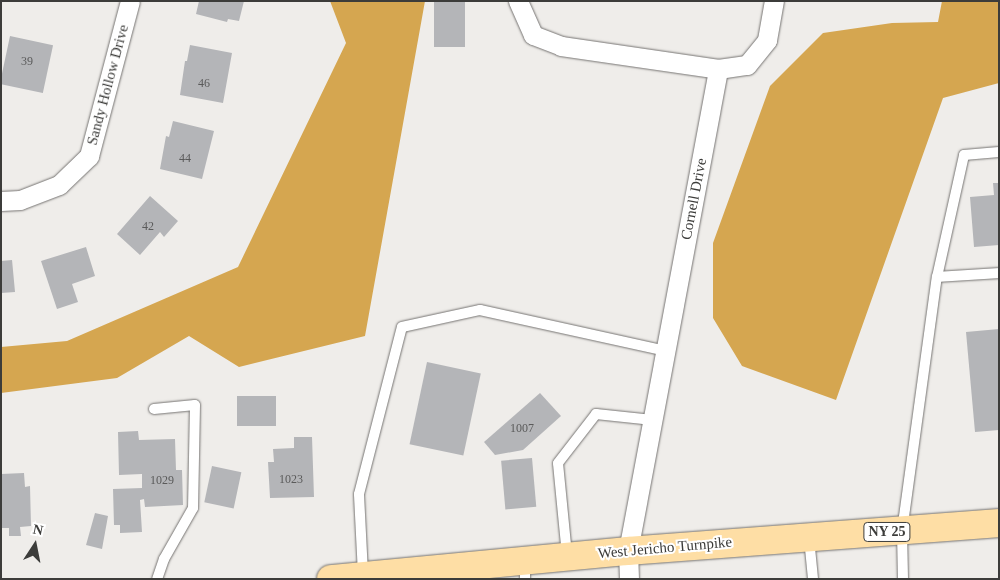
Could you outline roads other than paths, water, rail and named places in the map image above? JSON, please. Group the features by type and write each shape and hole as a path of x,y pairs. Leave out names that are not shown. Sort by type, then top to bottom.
{"main road":[{"name":"West Jericho Turnpike","path":"331,579 525,570 567,556 999,523"}],"street":[{"name":"Sandy Hollow Drive","path":"1,201 20,200 59,185 89,156 130,1"},
{"path":"518,1 533,35 561,46 718,68 747,65 767,40 774,1"},
{"name":"Cornell Drive","path":"629,579 628,550 718,68"}],"lane":[{"path":"903,579 902,531 937,277 964,155 999,152"},
{"path":"937,277 999,273"},
{"path":"368,576 360,494 402,327 480,310 666,351"},
{"path":"154,409 195,405 193,508 164,559 156,579"},
{"path":"567,556 558,464 596,414 653,420"},
{"path":"809,538 813,579"}]}
